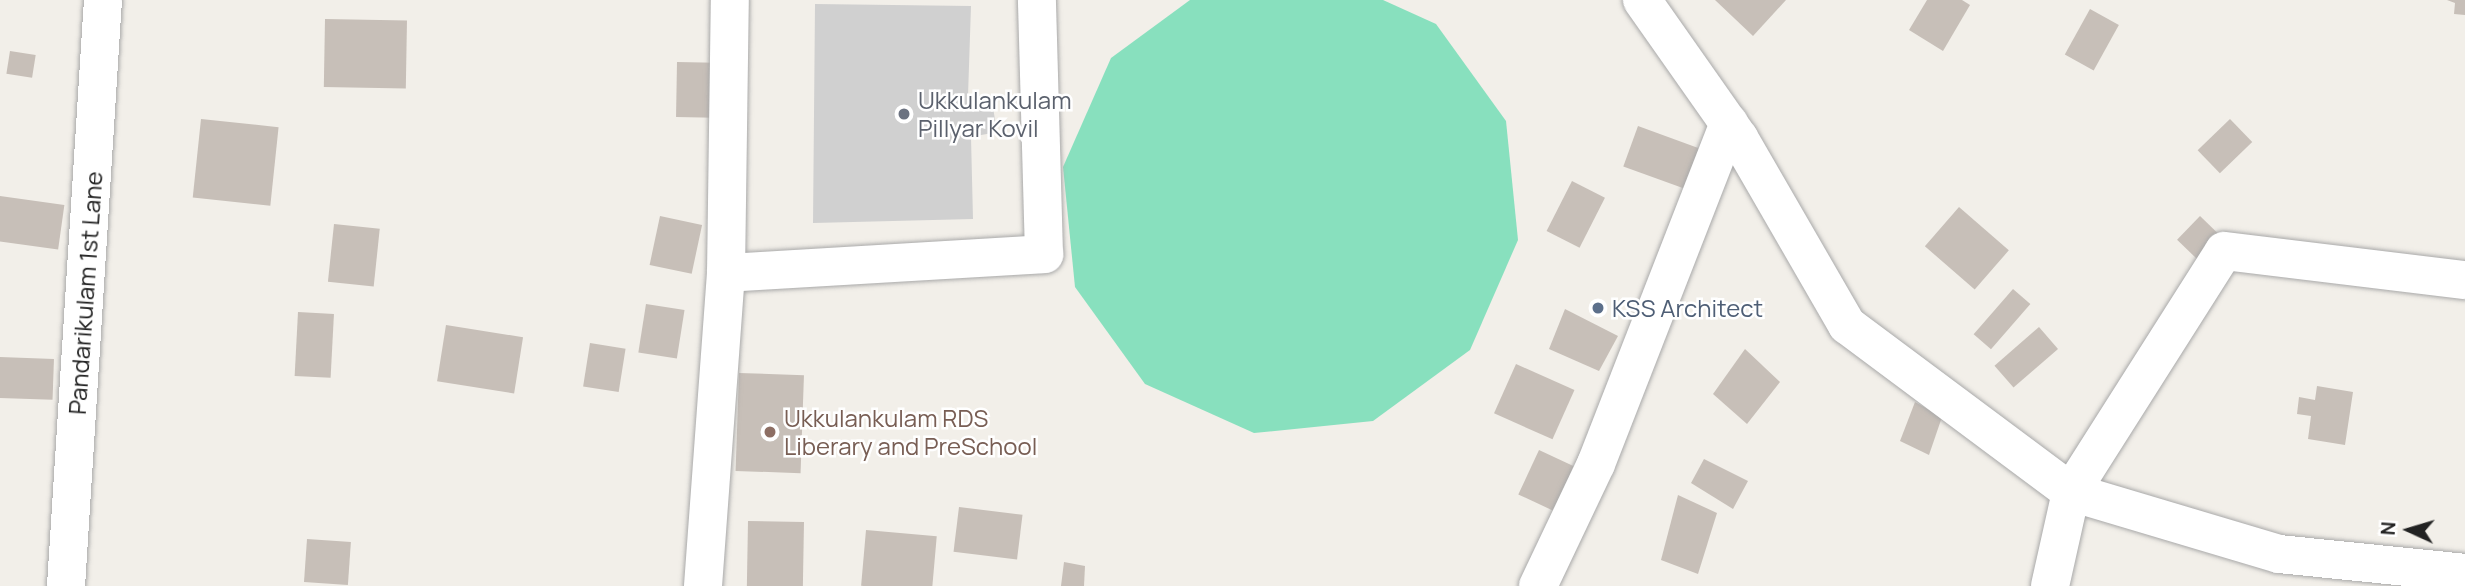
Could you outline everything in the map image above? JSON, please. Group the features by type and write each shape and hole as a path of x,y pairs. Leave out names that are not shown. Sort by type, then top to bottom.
{"street":[{"name":"Pandarikulam 1st Lane","path":"66,586 103,0"},
{"path":"703,586 726,273 730,0"},
{"path":"726,273 1044,254 1037,0"},
{"path":"1642,0 1729,123 1847,325 2071,492 2278,554 2465,573"},
{"path":"1538,586 1596,464 1729,123"},
{"path":"2050,586 2071,492 2224,251 2465,280"}],"shaded area":[{"name":"Ukkulankulam Pillyar Kovil","path":"815,4 971,6 968,96 991,95 997,132 971,137 973,219 813,223"}],"green space":[{"path":"1190,0 1383,0 1436,24 1506,121 1518,240 1470,350 1373,421 1254,433 1145,384 1075,287 1063,167 1111,58"}],"building":[{"path":"1715,0 1786,0 1753,36"},
{"path":"1927,0 1962,0 1970,5 1943,51 1909,30"},
{"path":"2447,0 2465,0 2465,15 2454,14 2455,3"},
{"path":"2090,9 2119,25 2094,70 2065,54"},
{"path":"325,19 407,20 406,88 324,87"},
{"path":"10,51 36,55 32,78 6,74"},
{"path":"677,62 716,63 715,118 676,117"},
{"path":"201,119 279,127 270,206 193,198"},
{"path":"2230,119 2252,142 2220,173 2198,150"},
{"path":"1638,126 1701,149 1686,189 1623,166"},
{"path":"1572,181 1605,198 1580,248 1547,231"},
{"path":"0,196 64,205 58,250 0,241"},
{"path":"1959,207 2009,250 1975,290 1925,246"},
{"path":"660,216 702,225 692,274 650,265"},
{"path":"2200,216 2224,239 2201,263 2177,240"},
{"path":"334,224 380,229 374,286 328,282"},
{"path":"2013,289 2030,304 1991,349 1974,334"},
{"path":"646,304 685,310 677,358 638,352"},
{"path":"1565,309 1618,336 1599,371 1549,349"},
{"path":"298,312 334,314 331,378 295,376"},
{"path":"446,325 523,337 514,394 437,381"},
{"path":"2039,327 2058,349 2013,388 1994,366"},
{"path":"590,343 626,349 619,392 583,386"},
{"path":"1745,349 1780,382 1747,424 1713,394"},
{"path":"0,357 54,359 53,400 0,398"},
{"path":"1516,364 1574,390 1553,439 1494,413"},
{"path":"739,373 804,375 801,473 736,471"},
{"path":"2317,386 2353,392 2345,445 2308,439 2311,416 2297,414 2299,397 2315,400"},
{"path":"1915,402 1942,417 1929,455 1900,441"},
{"path":"1539,450 1577,468 1556,512 1518,494"},
{"path":"1704,459 1748,481 1733,509 1691,483"},
{"path":"1678,495 1717,513 1698,574 1661,560"},
{"path":"959,507 1023,515 1017,559 954,552"},
{"path":"748,521 804,522 803,586 747,586"},
{"path":"866,530 937,536 932,586 861,586"},
{"path":"307,539 351,542 348,585 304,582"},
{"path":"1064,562 1085,566 1084,586 1061,586"}],"place":[{"name":"Ukkulankulam Pillyar Kovil","path":"904,114"},
{"name":"KSS Architect","path":"1598,308"},
{"name":"Ukkulankulam RDS Liberary and PreSchool","path":"770,432"}]}
